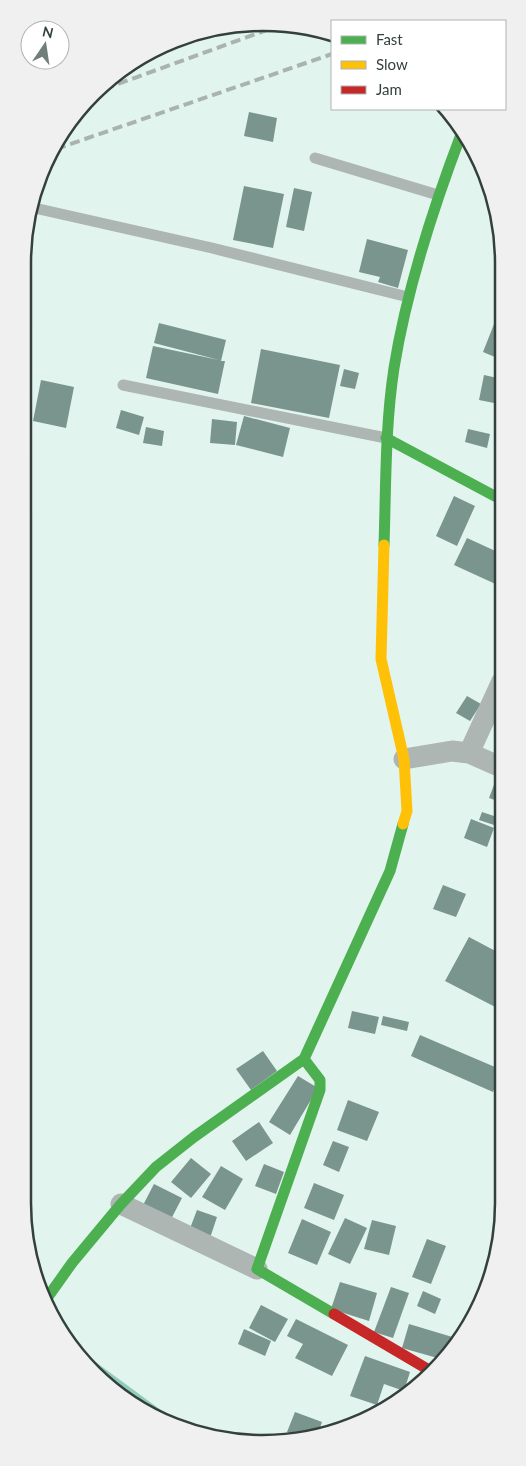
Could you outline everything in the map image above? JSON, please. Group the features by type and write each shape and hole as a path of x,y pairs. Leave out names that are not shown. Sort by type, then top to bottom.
{"street":[{"path":"50,1294 72,1263 121,1204 156,1166 304,1059 390,871 406,811 404,759 381,659 386,438 394,368 408,297 438,195 459,139"},
{"path":"386,438 495,496"},
{"path":"469,753 495,696"},
{"path":"404,759 452,751 469,753 495,765"},
{"path":"257,1269 320,1090 320,1080 304,1059"},
{"path":"121,1204 257,1269 426,1368"}],"lane":[{"path":"315,158 438,195"},
{"path":"38,209 212,248 408,297"},
{"path":"123,385 386,438"}],"shaded area":[{"path":"92,1360 165,1413 134,1396"}],"building":[{"path":"249,112 277,118 273,142 244,136"},
{"path":"244,186 284,194 273,248 233,240"},
{"path":"294,188 312,192 304,231 286,227"},
{"path":"367,239 408,250 398,288 378,282 380,277 359,272"},
{"path":"495,322 495,357 483,352"},
{"path":"159,323 226,340 221,361 225,361 218,394 146,378 153,346 219,360 154,343"},
{"path":"261,349 340,365 329,418 251,403"},
{"path":"344,369 359,373 355,389 340,386"},
{"path":"484,375 495,377 495,403 479,400"},
{"path":"41,380 74,387 66,428 33,421"},
{"path":"121,410 144,417 139,435 116,428"},
{"path":"244,416 290,428 283,457 236,445"},
{"path":"212,419 237,422 235,445 210,443"},
{"path":"146,427 164,431 162,446 143,443"},
{"path":"468,429 490,434 487,448 465,442"},
{"path":"454,496 475,506 457,546 436,536"},
{"path":"467,538 495,551 495,584 454,565"},
{"path":"467,696 481,704 470,721 456,713"},
{"path":"495,782 495,800 489,798"},
{"path":"482,812 495,816 495,825 479,820"},
{"path":"471,819 494,828 487,847 464,838"},
{"path":"443,885 466,894 456,917 433,909"},
{"path":"469,937 495,951 495,1007 445,981"},
{"path":"352,1011 379,1017 375,1034 348,1028"},
{"path":"383,1016 409,1022 407,1031 381,1025"},
{"path":"420,1035 495,1067 495,1087 493,1092 411,1056"},
{"path":"263,1051 277,1071 251,1090 236,1069"},
{"path":"298,1076 318,1088 290,1135 269,1122"},
{"path":"348,1100 379,1112 367,1141 337,1130"},
{"path":"259,1122 273,1143 246,1161 232,1141"},
{"path":"333,1141 349,1147 339,1172 323,1165"},
{"path":"191,1158 211,1174 191,1198 171,1182"},
{"path":"264,1164 284,1172 276,1194 255,1186"},
{"path":"221,1166 243,1179 225,1210 202,1197"},
{"path":"314,1183 344,1195 334,1220 304,1208"},
{"path":"154,1184 182,1198 169,1223 141,1209"},
{"path":"197,1210 217,1217 210,1238 189,1231"},
{"path":"345,1218 367,1228 350,1264 328,1254"},
{"path":"302,1219 331,1232 317,1265 288,1253"},
{"path":"372,1220 396,1226 389,1255 364,1249"},
{"path":"427,1239 446,1246 431,1284 412,1277"},
{"path":"340,1282 377,1293 369,1321 331,1309"},
{"path":"391,1287 409,1293 393,1338 374,1332"},
{"path":"423,1291 441,1299 435,1314 417,1306"},
{"path":"261,1305 288,1319 275,1342 249,1328"},
{"path":"296,1319 348,1345 332,1376 295,1358 303,1344 287,1336"},
{"path":"409,1324 452,1337 436,1357 402,1348"},
{"path":"244,1329 271,1341 265,1356 238,1344"},
{"path":"365,1356 410,1372 406,1386 400,1390 384,1384 377,1405 350,1396"},
{"path":"295,1412 322,1422 320,1428 293,1433 287,1432"}],"railway":[{"path":"115,85 264,31"},
{"path":"62,147 331,54"}],"traffic: fast":[{"path":"384,545 389,412 399,338 422,248 459,139"},
{"path":"386,438 495,496"},
{"path":"50,1294 72,1263 121,1204 156,1167 194,1137 304,1059 390,871 403,824"},
{"path":"304,1059 320,1080 320,1090 257,1269 334,1314"}],"traffic: slow":[{"path":"384,545 381,659 404,759 407,811 403,824"}],"traffic: jam":[{"path":"334,1314 426,1368"}]}
